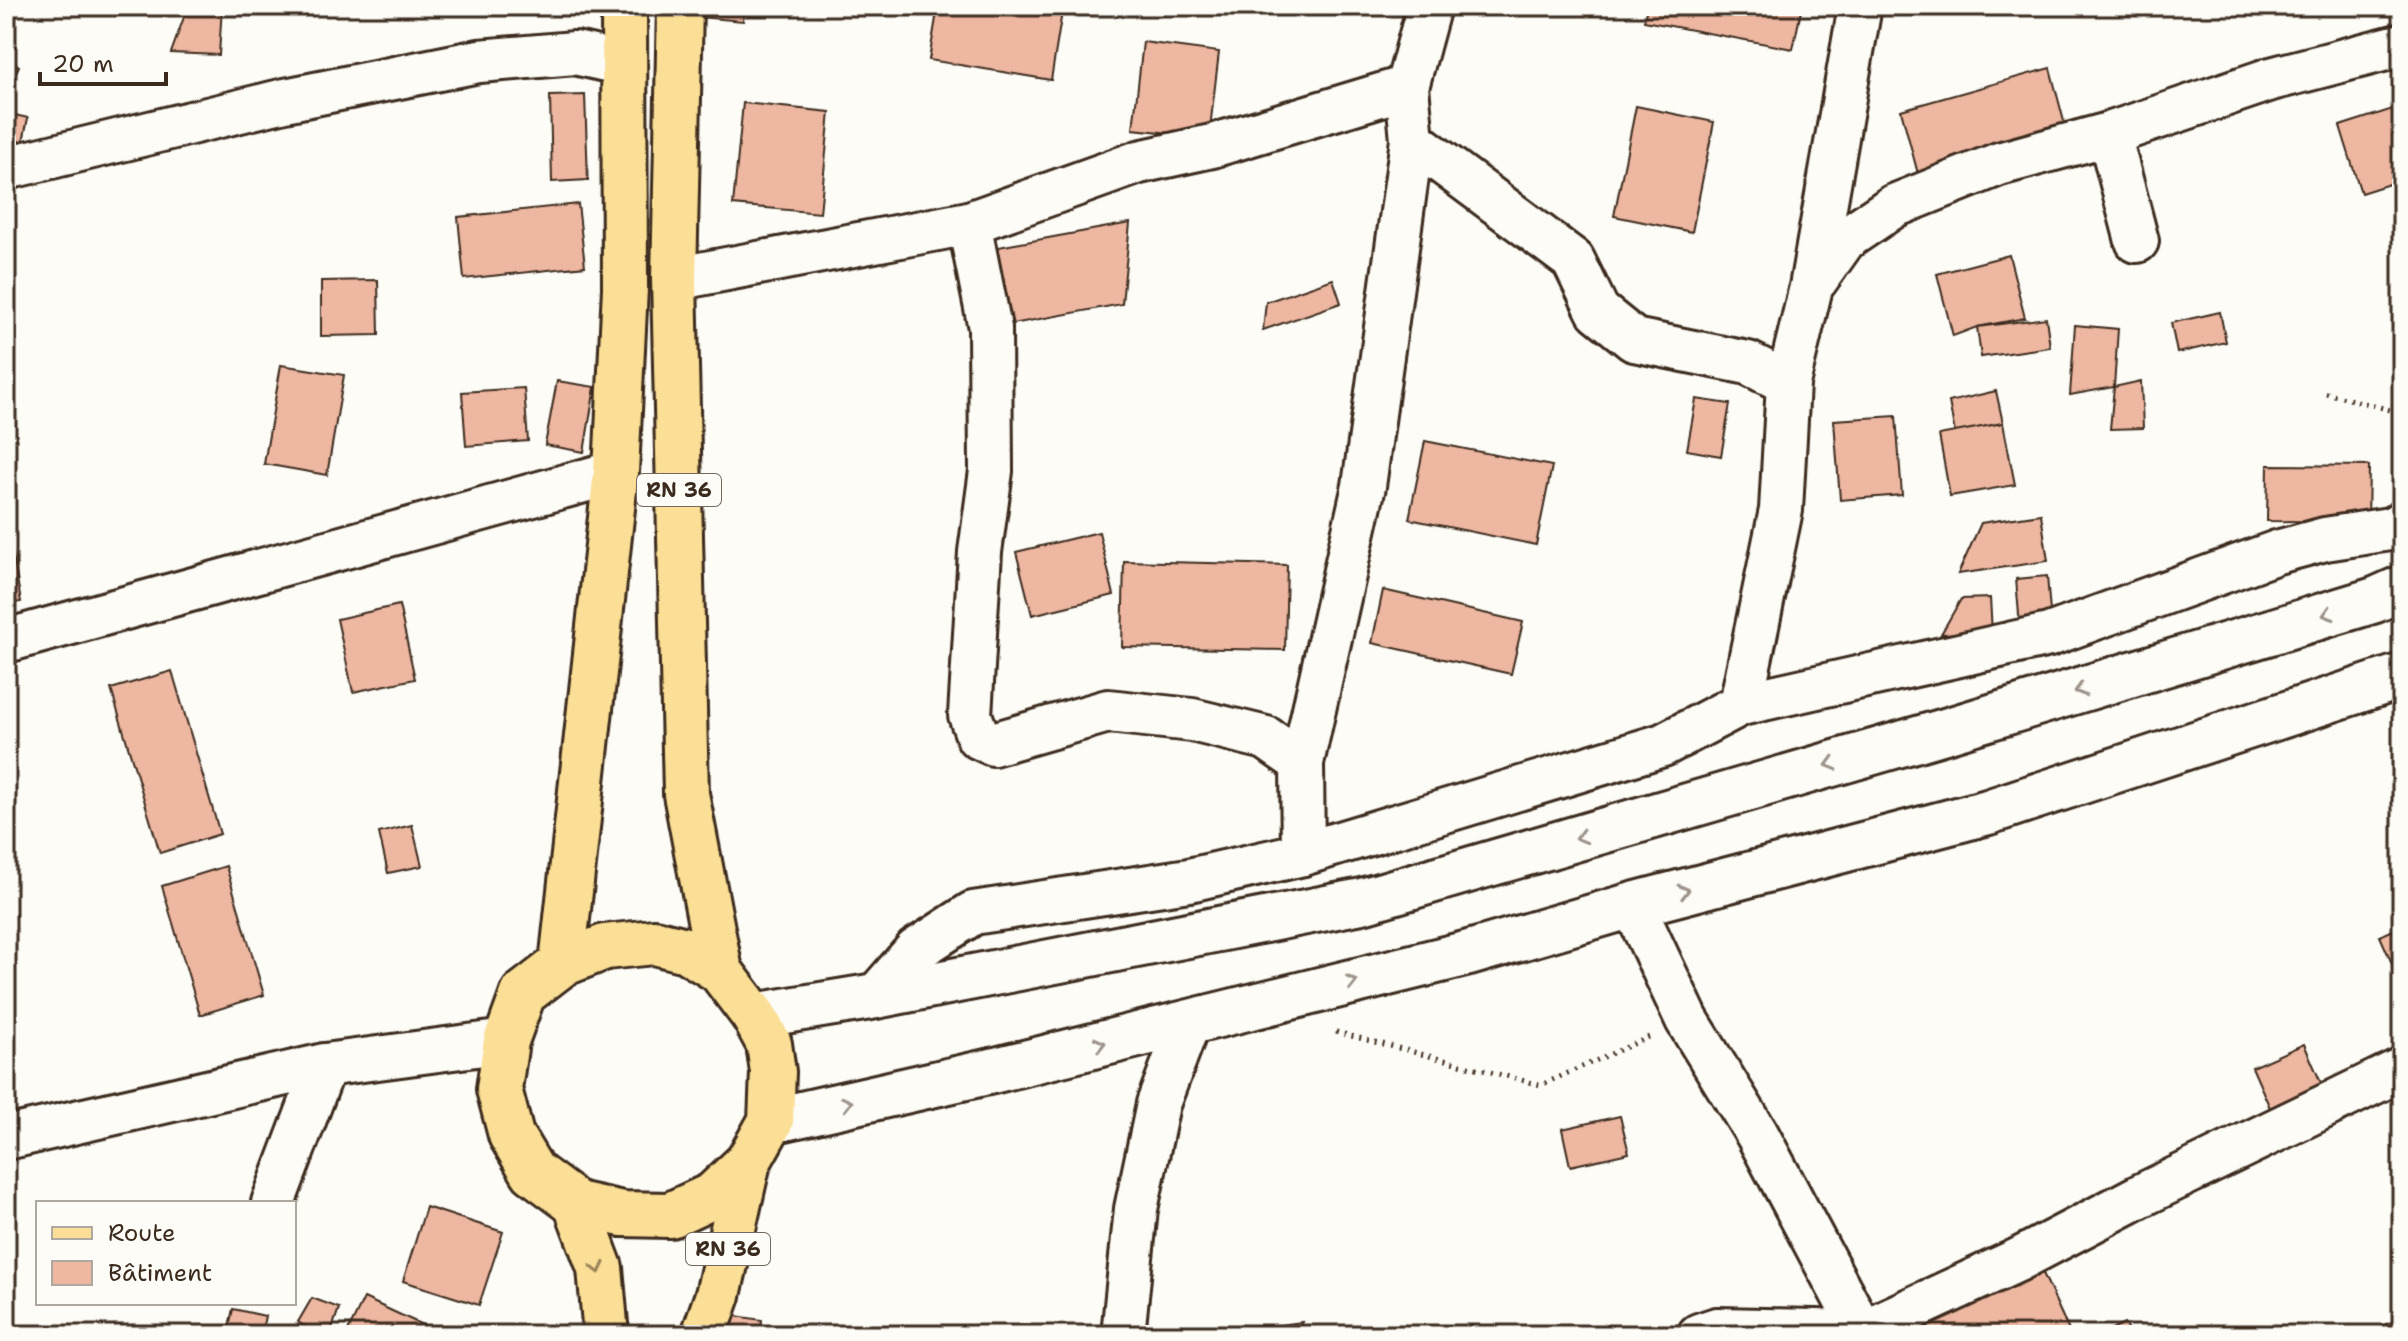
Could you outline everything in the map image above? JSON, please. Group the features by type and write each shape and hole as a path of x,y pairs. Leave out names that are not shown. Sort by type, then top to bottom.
{"main road":[{"name":"RN 36","path":"562,964 616,472 625,288 624,6"},
{"name":"RN 36","path":"680,6 674,279 686,794 720,971"},
{"path":"754,1016 876,996 1362,901 1960,726 2375,600 2402,588"},
{"path":"771,1121 992,1071 1469,953 1633,905 1988,812 2402,676"},
{"name":"RN 36","path":"704,1335 718,1295 748,1162 771,1121 773,1072 769,1044 754,1016 720,971 686,950 654,942 605,947 562,964 523,994 506,1041 499,1089 511,1135 533,1172 576,1204 622,1214 670,1215 713,1195 748,1162"},
{"path":"576,1204 600,1268 606,1335"}],"street":[{"path":"1303,854 1302,763 1364,486 1412,140 1407,87 1429,6"},
{"path":"1741,704 1781,510 1788,383 1811,287 1860,6"},
{"path":"1811,287 1845,239 1894,206 1999,164 2109,134 2271,79 2402,45"},
{"path":"6,168 285,100 479,61 575,53 624,64"},
{"path":"674,279 969,223 1139,162 1212,146 1407,87"},
{"path":"2109,134 2137,241"},
{"path":"1412,140 1573,260 1598,311 1634,340 1748,363 1788,383"},
{"path":"969,223 990,328 991,471 980,552 970,715 978,737 993,744 1108,711 1192,720 1266,738 1302,763"},
{"path":"6,641 616,472"},
{"path":"876,996 916,950 973,913 1189,880 1303,854 1663,745 1741,704 2049,635 2277,552 2325,539 2390,529 2402,523"},
{"path":"1633,905 1687,1020 1757,1134 1863,1334"},
{"path":"1123,1335 1136,1209 1158,1104 1189,1022"},
{"path":"6,1138 325,1065 506,1041"},
{"path":"274,1201 325,1065"},
{"path":"1699,1335 1717,1329 1863,1334 2402,1069"}],"path":[{"path":"2326,393 2402,413"},
{"path":"1334,1031 1541,1085 1687,1020"}],"building":[{"path":"188,6 222,6 219,55 171,53"},
{"path":"700,6 744,6 743,21 699,17"},
{"path":"938,6 1063,6 1051,80 929,60"},
{"path":"1647,6 1802,6 1793,49 1644,21"},
{"path":"1143,42 1219,52 1209,137 1133,129"},
{"path":"6,60 19,66 6,93"},
{"path":"2050,68 2067,133 1918,174 1901,110"},
{"path":"585,95 588,180 552,182 550,96"},
{"path":"743,103 830,112 820,213 733,205"},
{"path":"1636,106 1714,122 1692,232 1614,216"},
{"path":"2402,106 2402,180 2361,193 2340,126"},
{"path":"6,113 28,118 20,156 6,153"},
{"path":"578,204 585,266 464,279 458,217"},
{"path":"1130,223 1122,304 991,328 977,251"},
{"path":"2009,255 2025,318 1977,327 1953,336 1937,274"},
{"path":"1333,279 1341,303 1263,330 1266,302"},
{"path":"378,280 379,335 321,336 321,281"},
{"path":"2220,312 2226,342 2177,353 2171,323"},
{"path":"2046,318 2050,347 1981,357 1977,327"},
{"path":"2075,325 2118,329 2114,387 2070,395"},
{"path":"281,365 344,375 327,475 264,464"},
{"path":"557,381 595,387 584,452 545,445"},
{"path":"2141,381 2143,428 2110,429 2114,387"},
{"path":"524,388 528,441 466,446 462,392"},
{"path":"1996,391 2003,423 1955,433 1949,402"},
{"path":"1696,399 1730,404 1721,456 1687,450"},
{"path":"1896,416 1902,495 1840,500 1834,420"},
{"path":"2003,423 2015,485 1950,496 1939,435"},
{"path":"1425,441 1552,466 1536,545 1409,519"},
{"path":"2268,465 2369,466 2368,522 2267,521"},
{"path":"6,514 21,602 6,604"},
{"path":"2041,514 2048,561 1958,574 1981,523"},
{"path":"1099,532 1114,595 1032,615 1016,552"},
{"path":"1124,561 1287,565 1285,650 1122,647"},
{"path":"2047,576 2051,624 2020,627 2016,579"},
{"path":"1383,590 1523,622 1511,674 1372,643"},
{"path":"1990,598 1992,632 1941,634 1961,599"},
{"path":"399,605 415,679 353,692 337,619"},
{"path":"172,671 220,834 160,853 111,689"},
{"path":"412,825 422,866 388,873 379,833"},
{"path":"226,866 264,995 200,1015 162,886"},
{"path":"2402,926 2402,984 2401,984 2380,936"},
{"path":"2304,1044 2322,1085 2270,1108 2252,1067"},
{"path":"1620,1116 1629,1153 1570,1166 1562,1129"},
{"path":"426,1207 503,1232 479,1305 403,1281"},
{"path":"2042,1271 2071,1335 1913,1335 1911,1331"},
{"path":"312,1298 339,1308 330,1335 319,1335 298,1322"},
{"path":"364,1298 444,1335 358,1335 348,1331"},
{"path":"233,1309 265,1316 261,1335 227,1335"},
{"path":"729,1315 762,1320 760,1335 725,1335"},
{"path":"2402,1318 2402,1335 2384,1335 2381,1326"},
{"path":"1302,1322 1299,1335 1210,1335"},
{"path":"2124,1323 2130,1335 2099,1335"}]}
